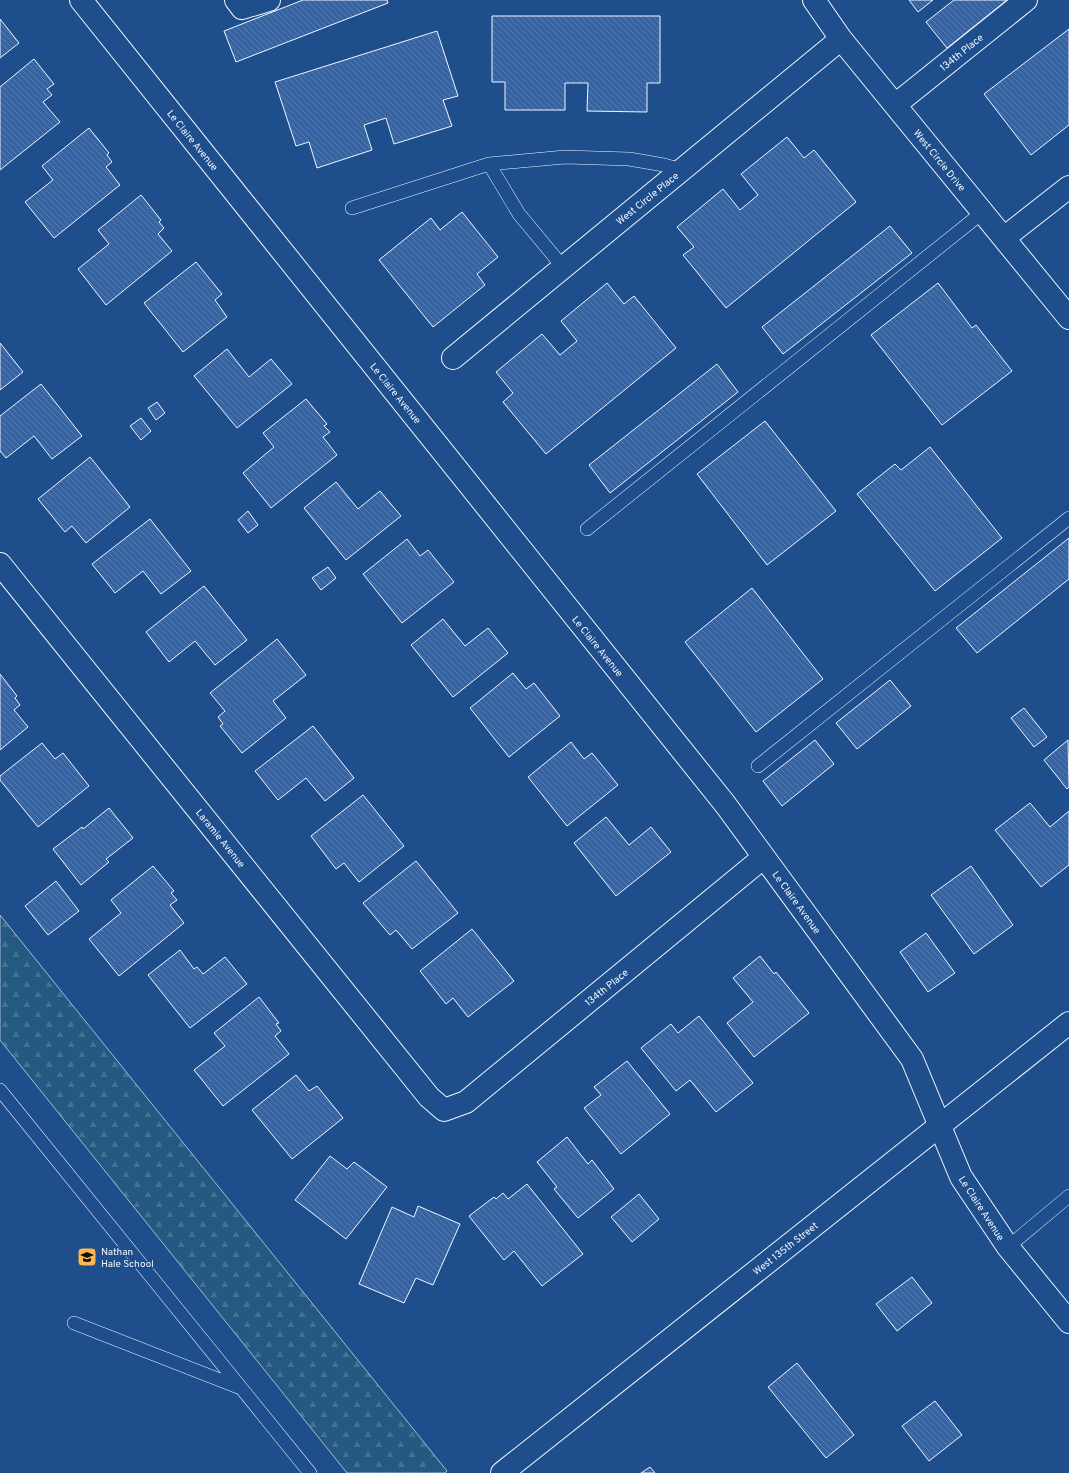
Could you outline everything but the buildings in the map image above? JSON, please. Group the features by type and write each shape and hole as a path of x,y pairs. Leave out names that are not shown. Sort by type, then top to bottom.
{"street":[{"name":"Le Claire Avenue","path":"81,0 720,798 912,1059 961,1177 1008,1247 1069,1322"},
{"path":"236,0 242,8 269,0"},
{"name":"West Circle Drive","path":"814,0 841,39 1069,318"},
{"name":"134th Place","path":"895,104 1026,0"},
{"name":"West Circle Place","path":"453,358 841,39"},
{"path":"1004,238 1069,187"},
{"name":"Laramie Avenue","path":"0,564 429,1097 444,1110"},
{"name":"134th Place","path":"444,1110 466,1102 764,857"},
{"name":"West 135th Street","path":"502,1473 1069,1023"}],"lane":[{"path":"352,208 489,164 565,157 629,159 664,165 682,170"},
{"path":"489,164 518,214 563,268"},
{"path":"587,529 982,212"},
{"path":"758,766 1069,518"},
{"path":"0,1090 310,1473"},
{"path":"1008,1247 1069,1196"},
{"path":"74,1323 240,1388"}],"green space":[{"path":"0,915 447,1471 445,1473 347,1473 0,1040"}],"place":[{"name":"Nathan Hale School","path":"87,1257"}]}
